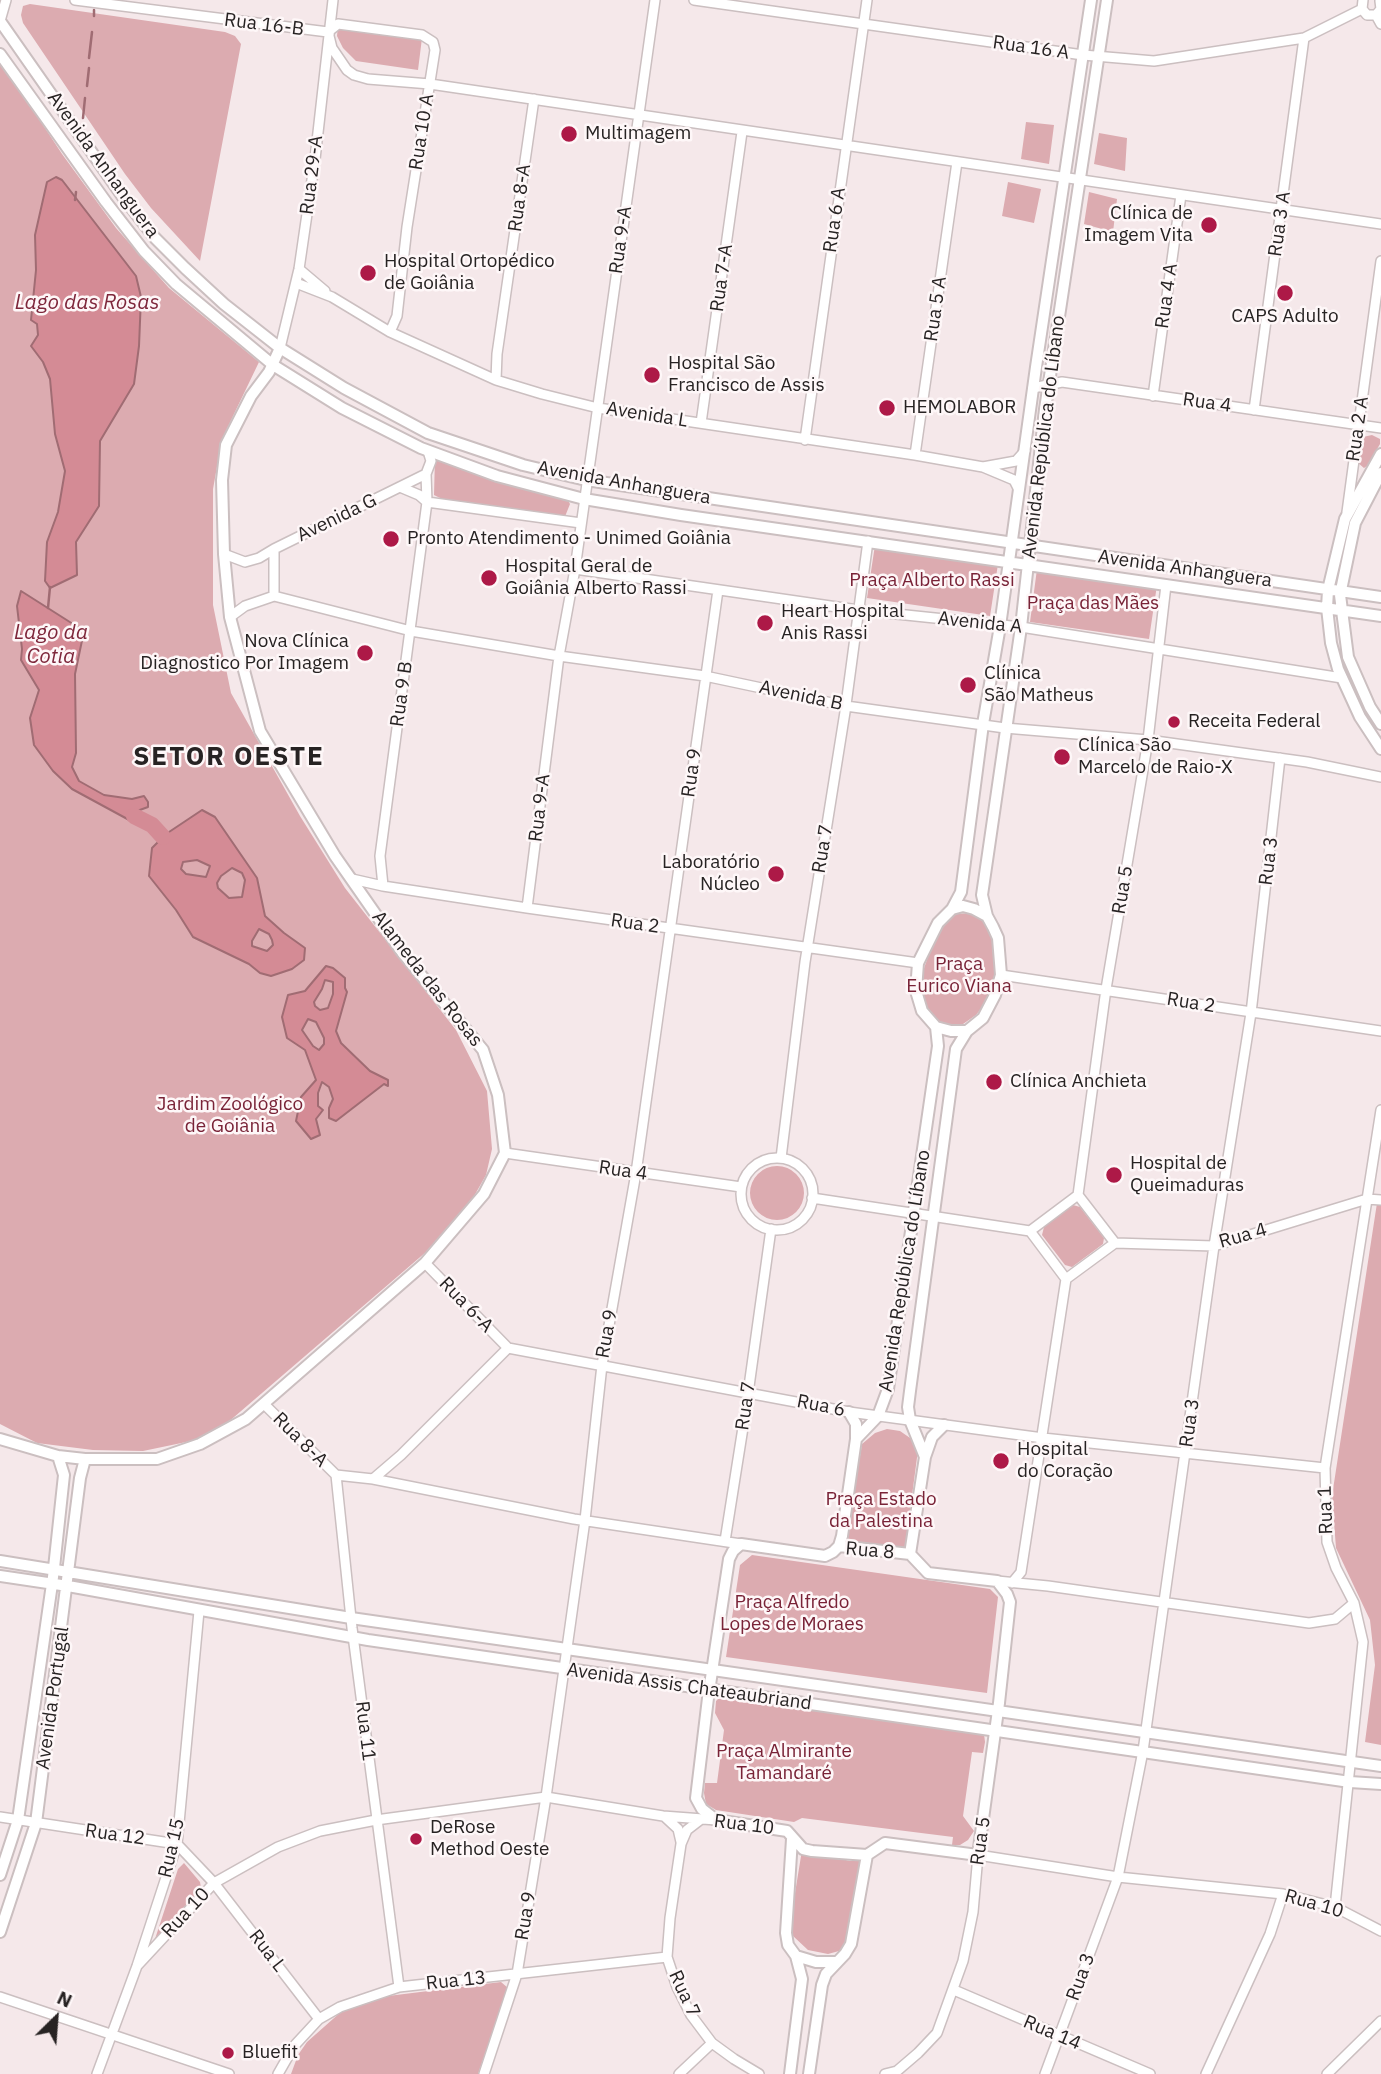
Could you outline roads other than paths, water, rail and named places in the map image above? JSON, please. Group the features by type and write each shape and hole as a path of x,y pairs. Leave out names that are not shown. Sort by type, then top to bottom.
{"main road":[{"name":"Avenida República do Líbano","path":"952,909 961,892 983,724 1000,626 1091,0"},
{"name":"Avenida República do Líbano","path":"986,916 982,895 1021,627 1049,384 1107,0"},
{"name":"Avenida Anhanguera","path":"0,22 155,238 223,304 281,348 344,388 428,433 523,465 586,480 1381,597"},
{"name":"Avenida Anhanguera","path":"0,54 65,147 144,251 176,284 273,365 360,418 432,456 584,499 1381,616"},
{"name":"Alameda das Rosas","path":"281,348 273,365 251,396 226,444 222,480 224,554 230,617 260,731 335,856 402,952 483,1050 498,1095 505,1153"},
{"path":"1381,454 1347,514 1340,537 1334,591 1352,670 1381,724"},
{"path":"1381,473 1355,523 1327,608 1332,643 1342,678 1360,717 1381,748"},
{"path":"963,906 986,916 998,938 1001,975 995,995 983,1018 967,1031 936,1027 918,1003 918,963 939,923 952,909 963,906"},
{"name":"Avenida República do Líbano","path":"856,1439 878,1416 888,1389 938,1046 936,1027"},
{"name":"Avenida República do Líbano","path":"910,1555 925,1457 908,1407 956,1049 967,1031"},
{"path":"927,1120 948,1122"},
{"path":"0,1439 58,1456 85,1459 156,1459 200,1444 246,1419 425,1263 484,1195 505,1153"},
{"path":"839,1546 856,1439 856,1424 849,1412"},
{"path":"925,1457 932,1437 944,1425"},
{"name":"Avenida Portugal","path":"0,1875 18,1820 52,1585 64,1475 58,1456"},
{"name":"Avenida Portugal","path":"0,1932 36,1823 80,1478 85,1459"},
{"path":"64,1475 80,1478"},
{"path":"716,1820 702,1809 696,1798 729,1559 741,1544"},
{"name":"Rua 8","path":"741,1544 825,1556 839,1546 910,1555 928,1573 997,1581"},
{"name":"Avenida Assis Chateaubriand","path":"0,1561 69,1570 351,1618 1381,1766"},
{"name":"Avenida Assis Chateaubriand","path":"0,1576 353,1638 1350,1782 1381,1784"},
{"name":"Rua 5","path":"978,1855 1010,1602 997,1581"},
{"name":"Rua 10","path":"716,1820 786,1831 803,1849 812,1851 867,1855 885,1843 978,1855"},
{"path":"790,2074 802,1979 786,1933 792,1839"},
{"path":"809,2074 822,1985 826,1974 851,1944 867,1855"},
{"path":"796,1956 816,1962 835,1962"}],"street":[{"path":"0,22 6,0"},
{"name":"Rua 16-B","path":"75,0 328,32"},
{"path":"149,10 159,0"},
{"name":"Rua 29-A","path":"281,348 299,269 333,0"},
{"name":"Rua 9-A","path":"527,908 559,656 575,569 655,0"},
{"name":"Rua 16 A","path":"694,0 1083,55 1154,61 1304,38 1362,5"},
{"name":"Rua 6 A","path":"805,440 867,0"},
{"path":"1376,15 1381,9 1380,0"},
{"path":"1362,5 1367,15 1376,15"},
{"path":"1376,15 1381,24"},
{"name":"Rua 10 A","path":"328,32 338,24 428,38 433,42 435,50 407,227 397,316 390,331"},
{"path":"328,32 336,56 346,70 368,79 430,84 1080,182 1381,224"},
{"name":"Rua 3 A","path":"1254,410 1304,38"},
{"name":"Rua 8-A","path":"496,380 497,354 534,99"},
{"name":"Rua 7-A","path":"701,424 742,132"},
{"name":"Rua 5 A","path":"915,455 957,162"},
{"name":"Rua 4 A","path":"1153,396 1181,195"},
{"name":"Rua 2 A","path":"1347,514 1381,261"},
{"name":"Avenida L","path":"299,269 332,297"},
{"name":"Avenida L","path":"296,283 332,297 390,331 496,380 542,394 598,408 982,467 1014,480 1019,489"},
{"name":"Rua 4","path":"1033,388 1062,382 1381,428"},
{"name":"Avenida L","path":"982,467 1016,461 1025,451"},
{"path":"425,474 432,456"},
{"name":"Avenida G","path":"224,554 244,562 258,558 425,474"},
{"name":"Rua 9 B","path":"383,886 380,856 427,502 425,474"},
{"name":"Avenida G","path":"400,487 419,495 427,502"},
{"path":"427,502 581,523"},
{"name":"Rua 7","path":"781,1158 807,948 846,706 868,541"},
{"name":"Avenida G","path":"274,549 274,596"},
{"name":"Avenida A","path":"575,569 858,610 1021,627 1342,678"},
{"name":"Rua 5","path":"1078,1195 1107,989 1148,740 1166,585"},
{"name":"Rua 9","path":"484,2074 517,1975 546,1797 585,1520 602,1365 636,1173 718,590"},
{"path":"230,617 245,606 274,596"},
{"name":"Avenida B","path":"274,596 411,631 559,656 705,676 846,706 1005,728 1148,740 1280,758 1381,777"},
{"name":"Rua 3","path":"1045,2074 1118,1877 1143,1751 1214,1246 1251,1013 1280,758"},
{"name":"Rua 2","path":"352,879 527,908 918,963"},
{"name":"Rua 2","path":"1001,975 1381,1031"},
{"name":"Rua 1","path":"1335,1907 1363,1642 1354,1603 1336,1568 1327,1542 1325,1468 1381,1110"},
{"name":"Rua 4","path":"505,1153 741,1187"},
{"path":"781,1158 801,1167 808,1176 813,1198 803,1219 793,1226 771,1229 751,1219 744,1209 741,1187 744,1177 760,1162 781,1158"},
{"path":"1012,1583 1021,1572 1066,1279 1115,1242 1078,1195 1030,1231"},
{"path":"813,1198 1030,1231 1066,1279"},
{"path":"1367,1199 1381,1200"},
{"name":"Rua 4","path":"1115,1242 1214,1246 1367,1199"},
{"name":"Rua 7","path":"724,1541 771,1229"},
{"name":"Rua 6-A","path":"425,1263 508,1348"},
{"path":"373,1479 401,1455 508,1348"},
{"name":"Rua 6","path":"508,1348 849,1412 1043,1438 1325,1468"},
{"name":"Rua 8-A","path":"264,1404 336,1475"},
{"name":"Rua 8","path":"336,1475 373,1479 585,1520 741,1544"},
{"name":"Rua 11","path":"336,1475 353,1638 398,1987"},
{"name":"Rua 8","path":"997,1581 1309,1623 1335,1619 1354,1603"},
{"name":"Rua 15","path":"97,2074 177,1844 199,1611"},
{"name":"Rua 10","path":"136,1966 214,1883 278,1847 309,1835 376,1820 546,1797 663,1816 716,1820"},
{"path":"663,1816 678,1829 681,1844"},
{"name":"Rua 12","path":"0,1817 177,1844"},
{"name":"Rua 7","path":"700,1820 687,1830 681,1844 667,1957 677,1987 691,2015 712,2043 759,2074"},
{"path":"177,1844 214,1883"},
{"name":"Rua 5","path":"886,2074 898,2072 937,2033 964,1961 973,1912 978,1855"},
{"name":"Rua 10","path":"978,1855 1118,1877 1283,1894 1335,1907 1381,1931"},
{"name":"Rua L","path":"214,1883 319,2019"},
{"path":"1206,2074 1270,1934 1283,1894"},
{"name":"Rua 13","path":"278,2074 294,2046 319,2019 340,2007 398,1987 667,1957"},
{"name":"Rua 14","path":"954,1990 1150,2074"},
{"path":"0,1997 229,2074"},
{"path":"1327,2074 1381,2021"},
{"path":"679,2074 712,2043"}],"water":[{"name":"Lago das Rosas","path":"56,177 62,180 136,276 141,297 134,384 100,441 99,506 76,542 77,575 50,588 45,581 47,542 58,512 65,471 55,434 50,379 43,362 31,346 38,335 37,324 31,320 36,270 35,235 47,182"},
{"name":"Lago da Cotia","path":"21,591 84,631 75,674 76,753 72,767 79,781 104,795 132,799 144,796 148,807 137,811 131,821 72,789 53,771 34,745 30,718 39,690 21,660 17,606"},
{"path":"202,810 215,817 257,878 265,916 305,948 304,960 292,969 271,976 260,973 249,964 193,937 149,876 152,848 166,834","holes":["197,860 210,866 206,877 186,874 181,869 183,862","232,868 242,873 245,880 242,897 229,898 218,888 217,883 221,876","259,929 269,934 273,945 267,951 252,946"]},
{"path":"326,966 345,978 347,992 336,1031 341,1043 370,1071 388,1080 388,1086 384,1084 336,1121 329,1118 333,1099 329,1087 322,1082 318,1093 318,1106 323,1110 316,1119 320,1135 311,1139 296,1121 301,1097 316,1080 305,1050 287,1038 282,1017 288,995 305,991","holes":["325,980 333,982 333,994 328,1008 320,1010 314,1002","308,1019 316,1022 324,1038 324,1044 319,1050 302,1030"]}],"waterway":[{"path":"94,10 94,16"},
{"path":"89,58 92,32"},
{"path":"87,86 89,68"},
{"path":"83,118 85,98"},
{"path":"75,200 76,192"},
{"path":"48,608 50,587"},
{"path":"134,816 152,825 163,837"}],"place":[{"name":"Multimagem","path":"569,134"},
{"name":"Clínica de Imagem Vita","path":"1209,225"},
{"name":"Hospital Ortopédico de Goiânia","path":"368,273"},
{"name":"CAPS Adulto","path":"1285,293"},
{"name":"Hospital São Francisco de Assis","path":"652,375"},
{"name":"HEMOLABOR","path":"887,408"},
{"name":"Pronto Atendimento - Unimed Goiânia","path":"391,539"},
{"name":"Hospital Geral de Goiânia Alberto Rassi","path":"489,578"},
{"name":"Heart Hospital Anis Rassi","path":"765,623"},
{"name":"Nova Clínica Diagnostico Por Imagem","path":"365,653"},
{"name":"Clínica São Matheus","path":"968,685"},
{"name":"Receita Federal","path":"1174,722"},
{"name":"Clínica São Marcelo de Raio-X","path":"1062,757"},
{"name":"Laboratório Núcleo","path":"776,874"},
{"name":"Clínica Anchieta","path":"994,1082"},
{"name":"Hospital de Queimaduras","path":"1114,1175"},
{"name":"Hospital do Coração","path":"1001,1461"},
{"name":"DeRose Method Oeste","path":"416,1839"},
{"name":"Bluefit","path":"228,2053"}],"district":[{"name":"SETOR OESTE","path":"229,757"}],"park label":[{"name":"Praça Alberto Rassi","path":"932,581"},
{"name":"Praça das Mães","path":"1093,604"},
{"name":"Praça Eurico Viana","path":"959,976"},
{"name":"Jardim Zoológico de Goiânia","path":"230,1116"},
{"name":"Praça Estado da Palestina","path":"881,1511"},
{"name":"Praça Alfredo Lopes de Moraes","path":"792,1614"},
{"name":"Praça Almirante Tamandaré","path":"784,1763"}]}
